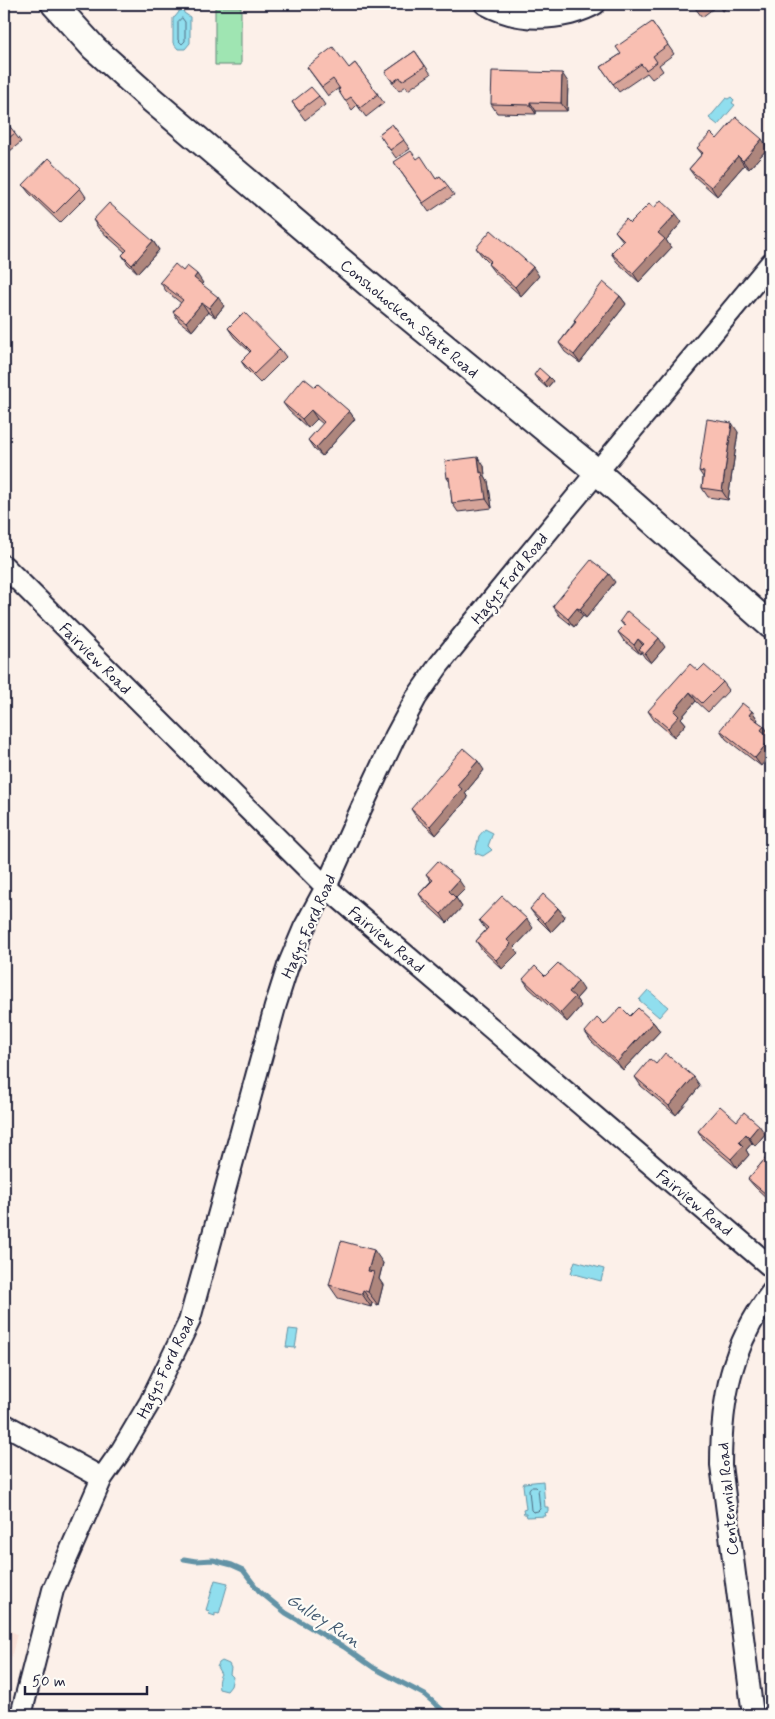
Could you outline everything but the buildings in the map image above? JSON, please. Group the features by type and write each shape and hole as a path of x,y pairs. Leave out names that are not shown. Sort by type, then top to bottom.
{"main road":[{"name":"Conshohocken State Road","path":"54,4 94,48 152,100 372,287 596,471 771,626"}],"street":[{"path":"485,4 494,9 531,19 552,18 586,10 595,4"},
{"name":"Hagys Ford Road","path":"21,1715 54,1590 102,1478 121,1452 150,1402 189,1322 285,974 304,928 326,887 395,738 416,698 439,665 596,471 710,338 771,263"},
{"name":"Fairview Road","path":"4,566 326,887 771,1267"},
{"name":"Centennial Road","path":"753,1715 721,1465 721,1437 725,1399 736,1355 747,1330 771,1293"},
{"path":"4,1424 102,1478"}],"shaded area":[{"path":"4,1628 17,1634 4,1687"}],"green space":[{"path":"215,7 241,7 241,65 215,65"}],"water":[{"path":"181,8 190,17 190,43 185,49 178,49 173,43 173,18"},
{"path":"731,97 734,100 732,103 735,105 718,125 709,118 726,98"},
{"path":"485,829 493,833 488,846 492,850 483,856 475,853 479,836"},
{"path":"648,990 668,1007 659,1017 639,1000"},
{"path":"575,1261 604,1269 601,1281 571,1273"},
{"path":"289,1329 298,1330 295,1348 286,1347"},
{"path":"543,1481 545,1507 548,1507 548,1512 545,1513 546,1516 527,1517 523,1510 526,1509 523,1485 524,1483"},
{"path":"215,1580 228,1583 219,1614 215,1613 215,1616 209,1614 210,1611 206,1610"},
{"path":"222,1661 229,1664 231,1668 230,1674 233,1677 231,1686 227,1691 219,1689 218,1681 221,1674 217,1667"}],"waterway":[{"name":"Gulley Run","path":"184,1559 196,1561 213,1560 243,1570 259,1591 286,1613 344,1647 374,1668 425,1695 448,1715"}]}
